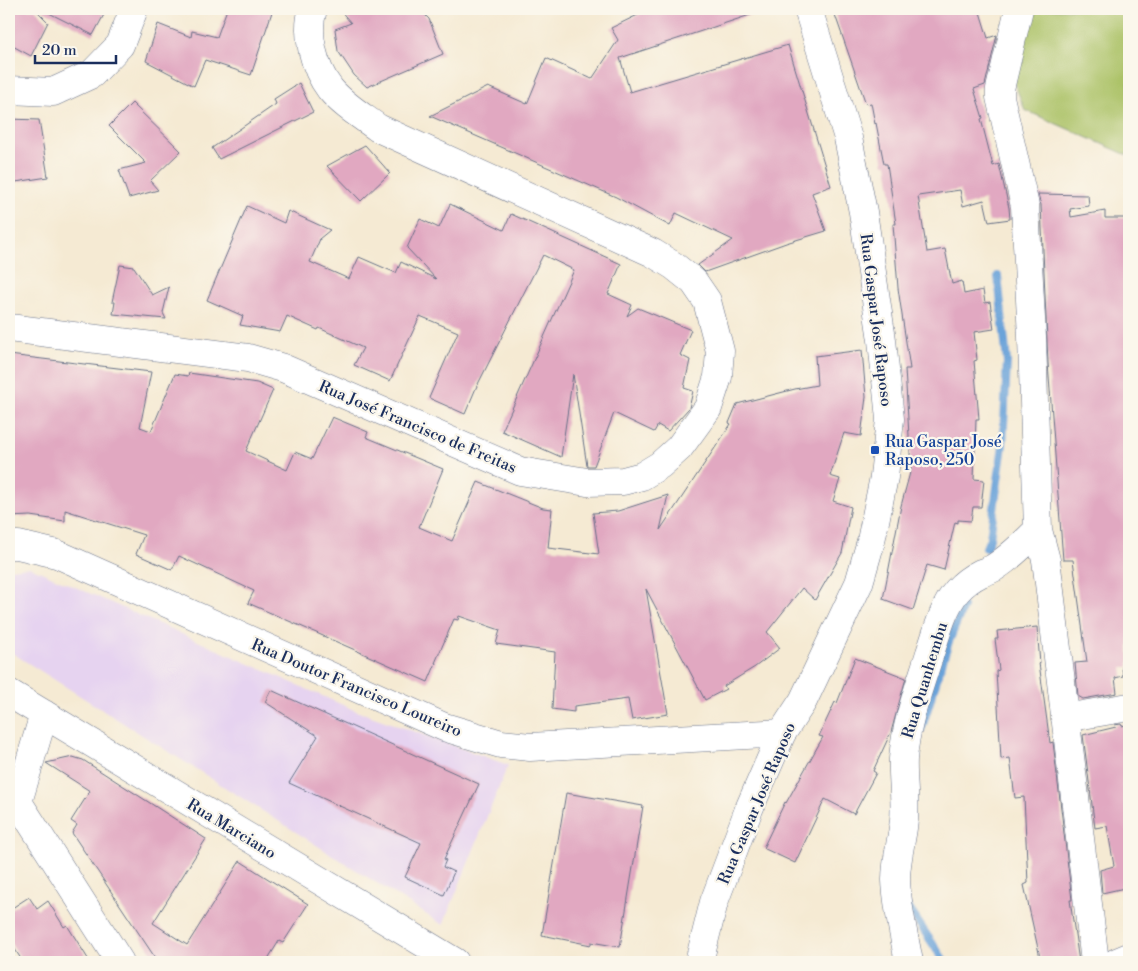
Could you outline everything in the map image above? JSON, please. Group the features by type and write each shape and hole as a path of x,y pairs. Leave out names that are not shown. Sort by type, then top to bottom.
{"street":[{"path":"9,90 53,92 92,74 120,45 134,9"},
{"name":"Rua José Francisco de Freitas","path":"9,328 248,358 283,368 520,470 587,482 623,481 642,476 654,469 679,448 708,408 718,376 720,359 720,351 707,301 694,282 674,266 653,253 378,128 351,108 330,88 323,77 313,52 309,29 313,9"},
{"name":"Rua Gaspar José Raposo","path":"699,962 714,902 749,809 782,733 803,701 859,583 871,541 884,477 890,419 881,330 863,212 848,138 808,9"},
{"path":"1019,9 1000,89 1001,110 1023,193 1032,337 1038,530 1046,560 1094,962"},
{"name":"Rua Quanhembu","path":"909,962 897,890 896,871 905,802 904,745 917,693 946,610 957,591 968,582 1003,562 1038,530"},
{"name":"Rua Doutor Francisco Loureiro","path":"9,545 18,545 57,554 444,727 501,744 530,747 782,733"},
{"name":"Rua Marciano","path":"9,693 455,962"},
{"path":"1065,718 1129,707"},
{"path":"44,714 13,795 120,962"},
{"path":"1117,962 1129,957"}],"shaded area":[{"path":"30,567 354,710 508,765 443,925 9,651 9,569"}],"green space":[{"path":"1029,9 1129,9 1129,151 1127,155 1025,110 1012,78"}],"building":[{"path":"9,9 35,9 48,22 31,56 9,44"},
{"path":"41,9 107,9 93,35"},
{"path":"227,9 273,9 251,75 205,60 194,86 146,61 158,24 191,37 192,31 217,37"},
{"path":"339,9 419,9 429,19 443,54 367,87 354,75 338,51 335,29 351,23"},
{"path":"650,9 755,9 756,13 620,58 630,92 788,45 831,186 812,193 826,231 705,272 698,265 733,240 676,213 670,226 616,197 430,116 488,87 527,104 546,58 592,79 618,40 611,28"},
{"path":"833,9 979,9 988,38 997,35 985,85 974,89 983,118 981,119 993,166 999,164 1010,219 989,222 984,200 963,206 960,190 918,196 927,252 945,249 952,284 962,281 964,294 983,290 985,303 990,302 994,329 974,332 977,360 974,361 979,419 976,419 974,479 984,480 981,507 973,507 971,521 958,520 958,523 955,522 944,570 927,565 913,610 883,599 901,506 911,469 905,369 910,369 898,288 893,224 896,224 887,164 884,164 871,103 866,104"},
{"path":"299,83 313,112 219,159 212,148 276,104 274,99"},
{"path":"132,103 181,151 150,181 158,190 129,198 119,170 146,163 109,126"},
{"path":"9,119 39,120 48,177 9,183"},
{"path":"365,145 390,173 361,201 327,166"},
{"path":"1038,194 1088,195 1089,206 1070,209 1071,217 1105,211 1105,218 1129,218 1129,667 1122,667 1123,676 1115,678 1117,693 1083,699 1078,696 1075,663 1087,662 1073,560 1063,560 1048,363 1041,205"},
{"path":"450,204 504,230 511,214 621,264 608,294 632,305 627,316 638,308 691,330 680,355 690,360 684,388 693,391 689,408 668,431 658,425 654,432 614,413 594,466 587,466 573,374 561,457 502,431 574,270 543,255 476,388 465,414 429,398 458,332 420,316 390,381 354,365 363,348 319,328 318,330 287,316 280,332 240,325 243,316 207,300 247,206 284,223 288,211 330,230 319,239 310,262 349,279 359,257 396,273 401,262 436,279 407,248 420,219 439,228"},
{"path":"120,265 134,267 152,295 169,287 163,313 166,319 113,314 115,302 112,302"},
{"path":"862,350 866,397 861,436 844,433 830,476 840,479 833,501 851,507 842,553 815,600 802,588 767,632 780,648 755,667 724,686 726,689 705,700 646,589 668,714 632,720 628,699 574,706 574,712 552,709 555,652 496,644 500,630 459,616 458,620 454,619 428,682 248,603 254,591 179,556 172,570 136,554 144,535 65,510 65,521 30,516 9,517 9,355 151,372 140,427 151,431 175,374 188,376 189,373 257,383 273,390 246,451 287,470 295,452 312,459 332,417 368,432 366,437 443,469 419,527 452,541 478,482 543,508 552,509 548,548 599,554 593,513 618,511 668,495 660,530 731,424 729,423 737,404 817,385 815,356"},
{"path":"1037,627 1039,663 1050,743 1053,742 1072,900 1070,900 1079,962 1041,962 1024,885 1028,883 1024,797 1015,798 1010,758 1001,759 996,671 999,670 995,639 998,639 997,631"},
{"path":"855,658 906,678 891,732 873,771 876,773 854,814 825,799 795,863 763,848 785,802 823,737 819,736 835,702 837,703"},
{"path":"271,690 479,784 444,859 446,860 443,867 454,872 444,895 405,877 421,843 289,783 318,736 265,702"},
{"path":"1121,724 1122,726 1129,724 1129,887 1102,893 1100,870 1114,866 1107,826 1095,828 1083,735"},
{"path":"73,757 83,760 206,839 153,923 187,945 240,861 308,904 283,943 279,941 266,962 158,962 72,833 77,825 71,821 90,791 46,763"},
{"path":"566,793 643,806 620,947 591,942 591,945 542,935"},
{"path":"29,897 37,909 48,901 64,927 67,925 90,962 23,962 9,940 9,910"}],"waterway":[{"path":"986,548 990,538 1003,445 1007,362 998,276"},
{"path":"921,730 948,644 963,607"},
{"path":"908,907 945,962"}],"place":[{"name":"Rua Gaspar José Raposo, 250","path":"875,450"}]}
